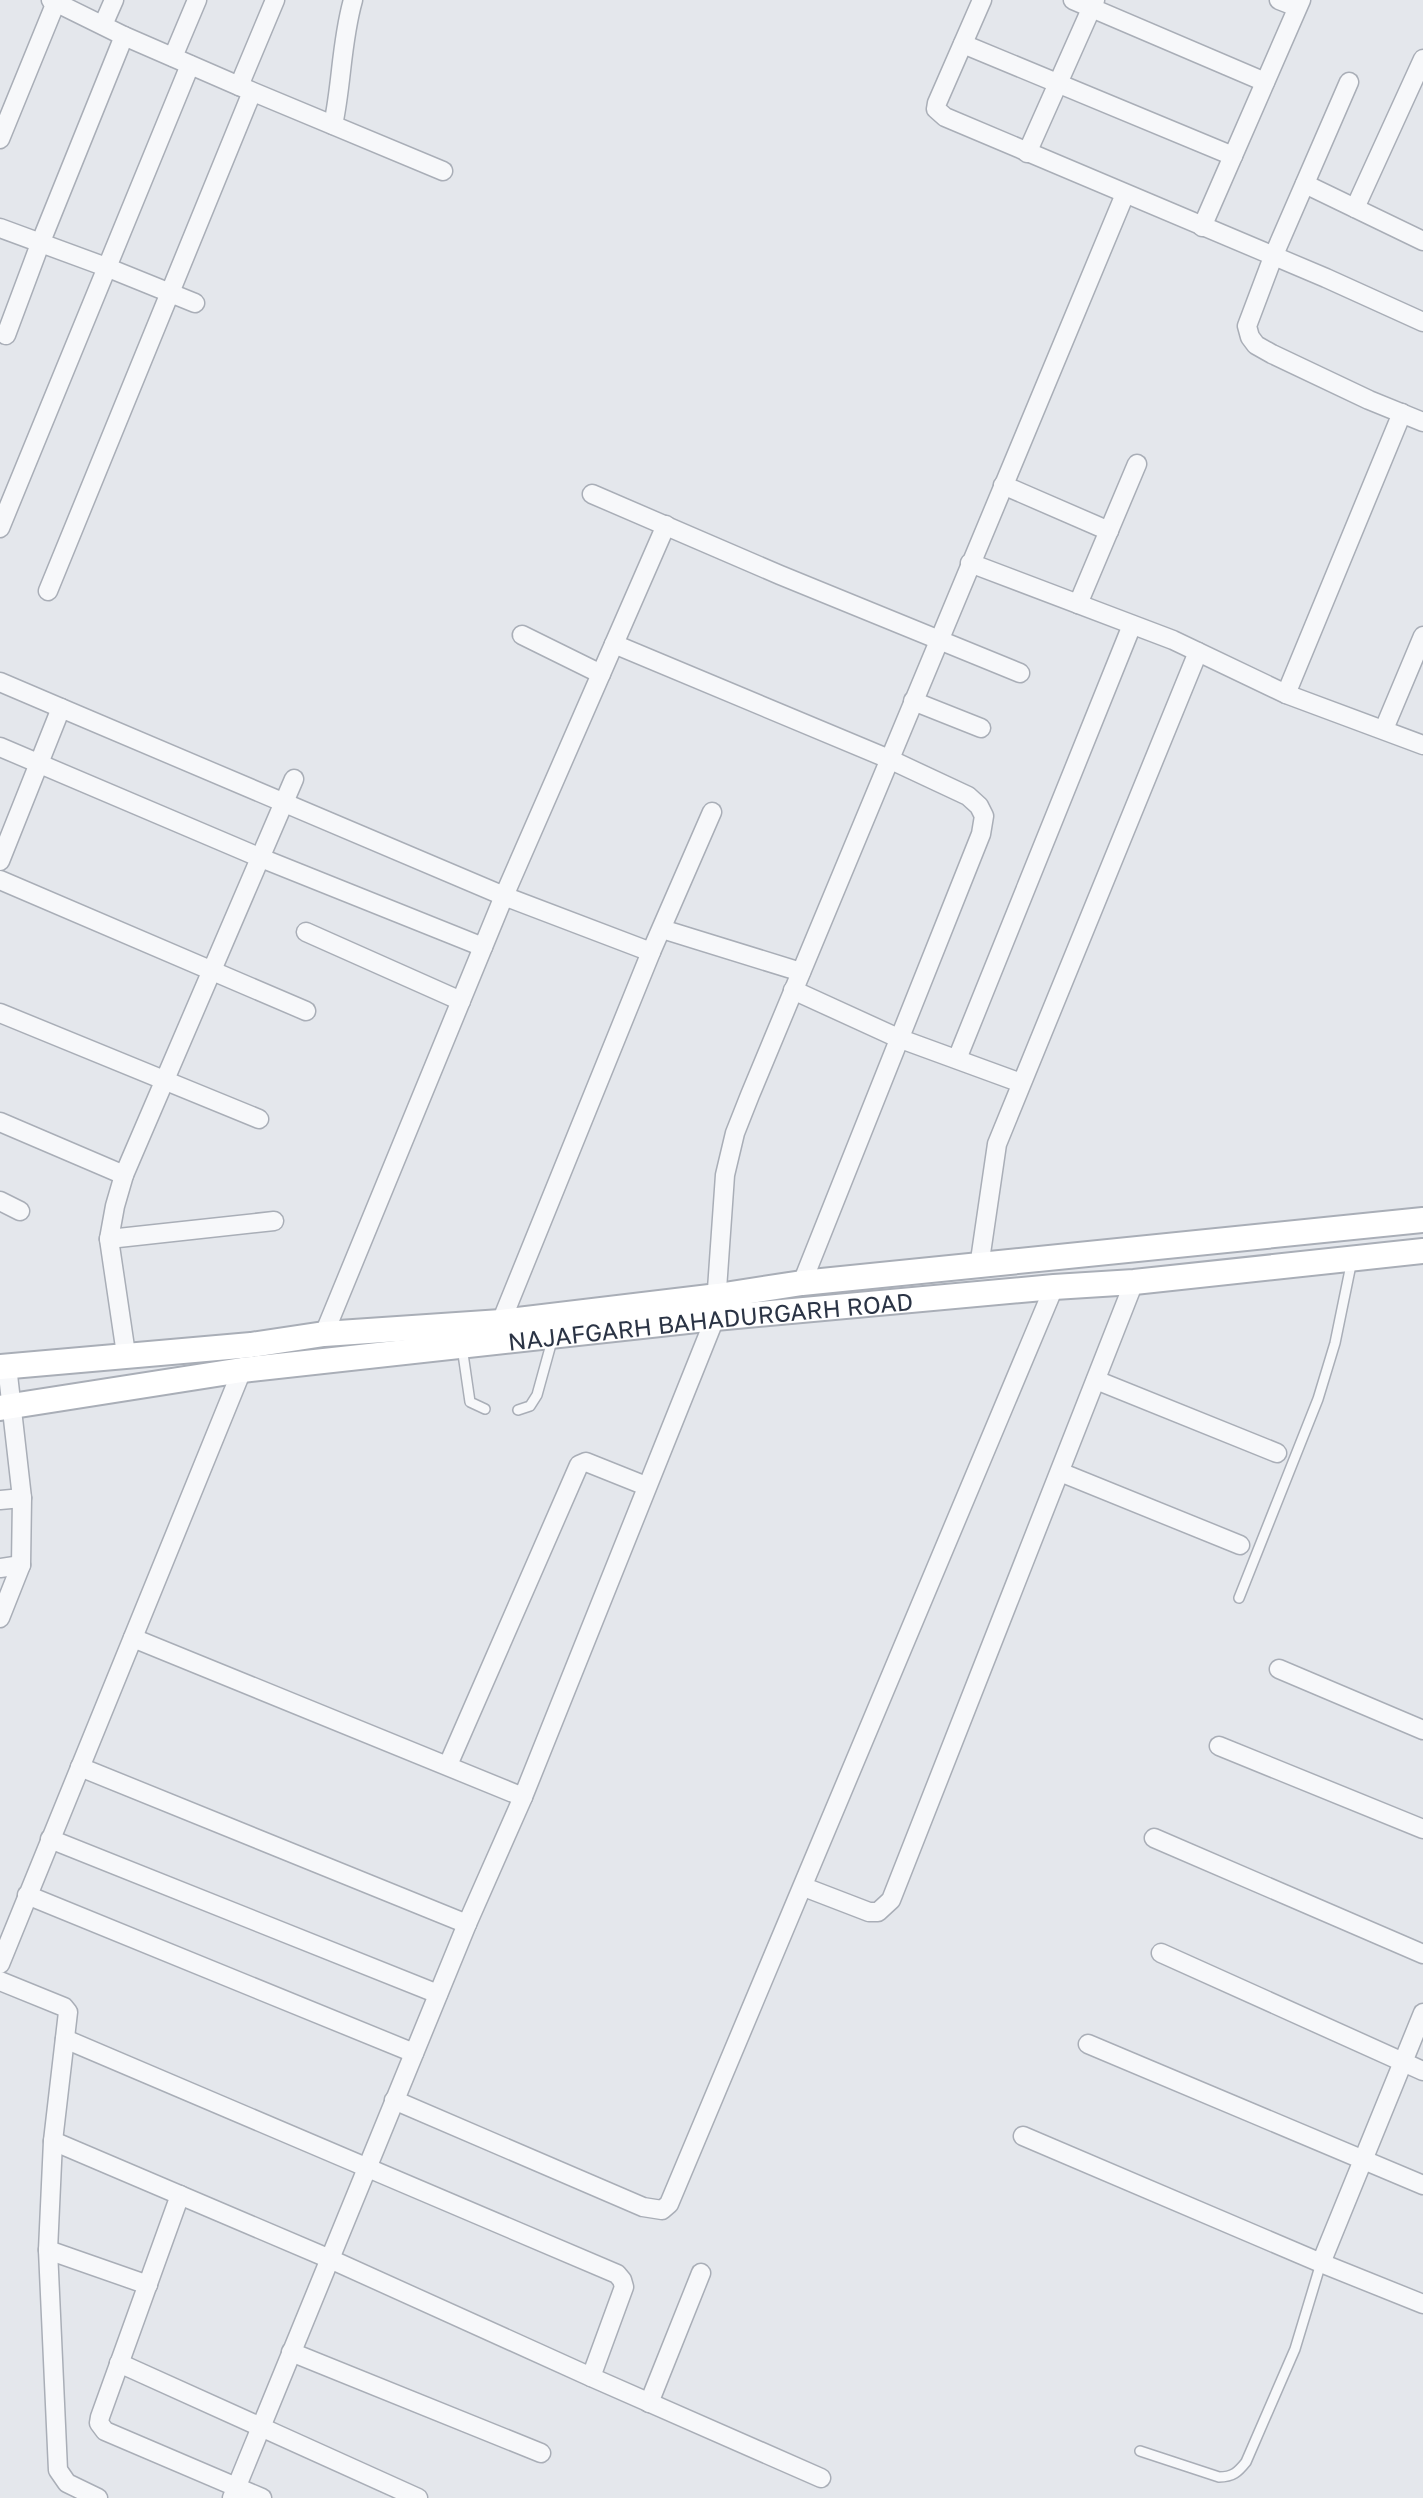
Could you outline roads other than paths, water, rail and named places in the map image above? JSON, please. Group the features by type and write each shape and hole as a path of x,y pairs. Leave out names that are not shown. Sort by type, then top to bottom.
{"main road":[{"name":"NAJAFGARH BAHADURGARH ROAD","path":"6,1408 242,1370 554,1335 716,1307 802,1283 1423,1220"},
{"path":"1264,1237 1264,1268"},
{"name":"NAJAFGARH BAHADURGARH ROAD","path":"4,1366 251,1345 324,1334 1134,1282 1423,1251"}],"street":[{"path":"103,26 114,0"},
{"path":"173,57 197,0"},
{"path":"47,591 168,294 245,89 275,0"},
{"path":"333,125 340,93 340,63 346,24 353,0"},
{"path":"982,0 936,109 945,117 1423,322"},
{"path":"1073,0 1093,4 1265,82"},
{"path":"1202,227 1299,4 1279,0"},
{"path":"0,139 4,115 53,1 124,36 245,89 443,171"},
{"path":"1027,153 1093,4"},
{"path":"6,335 124,36"},
{"path":"963,44 1233,156"},
{"path":"1355,208 1423,59"},
{"path":"0,528 190,65"},
{"path":"1349,82 1273,257 1247,326 1256,345 1272,354 1369,400 1423,422"},
{"path":"1305,184 1423,241"},
{"path":"234,2493 467,1924 523,1797 716,1307 725,1175 750,1095 1125,194"},
{"path":"0,228 195,303"},
{"path":"1286,694 1402,413"},
{"path":"1078,604 1137,464"},
{"path":"1003,485 1109,531"},
{"path":"592,494 780,575 1020,673"},
{"path":"324,1334 504,896 666,525"},
{"path":"970,563 1198,652 1286,694 1423,745"},
{"path":"957,1059 1132,625"},
{"path":"522,635 601,674"},
{"path":"1384,729 1423,636"},
{"path":"614,644 889,759 968,796 979,806 984,816 981,834 802,1283"},
{"path":"979,1266 997,1144 1198,652"},
{"path":"0,682 504,896 652,952"},
{"path":"913,701 981,728"},
{"path":"0,861 61,708"},
{"path":"0,747 261,858 483,947"},
{"path":"126,1354 110,1239 114,1206 124,1175 294,779"},
{"path":"501,1322 712,812"},
{"path":"0,880 306,1011"},
{"path":"662,929 801,972"},
{"path":"306,932 461,1001"},
{"path":"793,989 898,1038 1021,1083"},
{"path":"0,1013 258,1119"},
{"path":"0,1122 124,1175"},
{"path":"0,1201 20,1211"},
{"path":"110,1239 274,1221"},
{"path":"804,1887 869,1912 878,1912 891,1900 1134,1282"},
{"path":"394,2100 643,2207 662,2210 669,2204 1054,1287"},
{"path":"0,1618 21,1565 23,1498 6,1408 4,1366"},
{"path":"0,1964 242,1370"},
{"path":"1096,1380 1277,1452"},
{"path":"448,1765 579,1465 586,1462 646,1486"},
{"path":"1060,1472 1240,1545"},
{"path":"0,1500 23,1498"},
{"path":"0,1568 21,1565"},
{"path":"133,1638 523,1797"},
{"path":"1279,1669 1423,1730"},
{"path":"1219,1746 1423,1829"},
{"path":"80,1767 467,1924"},
{"path":"1154,1838 1423,1954"},
{"path":"50,1839 438,1994"},
{"path":"27,1895 414,2053"},
{"path":"1161,1953 1423,2071"},
{"path":"0,1981 66,2009 53,2141 48,2250 58,2470 67,2483 97,2498"},
{"path":"1321,2263 1423,2013"},
{"path":"65,2039 617,2274 624,2287 592,2377"},
{"path":"1088,2044 1423,2185"},
{"path":"1023,2136 1423,2304"},
{"path":"53,2141 330,2259 821,2478"},
{"path":"180,2195 100,2417 102,2428 234,2493 262,2498"},
{"path":"48,2250 148,2285"},
{"path":"649,2403 701,2273"},
{"path":"292,2352 541,2453"},
{"path":"119,2363 418,2498"}],"lane":[{"path":"1239,1598 1318,1399 1335,1343 1353,1259"},
{"path":"518,1410 530,1406 537,1395 554,1335"},
{"path":"461,1346 470,1402 485,1409"},
{"path":"1140,2451 1219,2477 1228,2477 1238,2472 1245,2462 1295,2349 1321,2263"}]}
